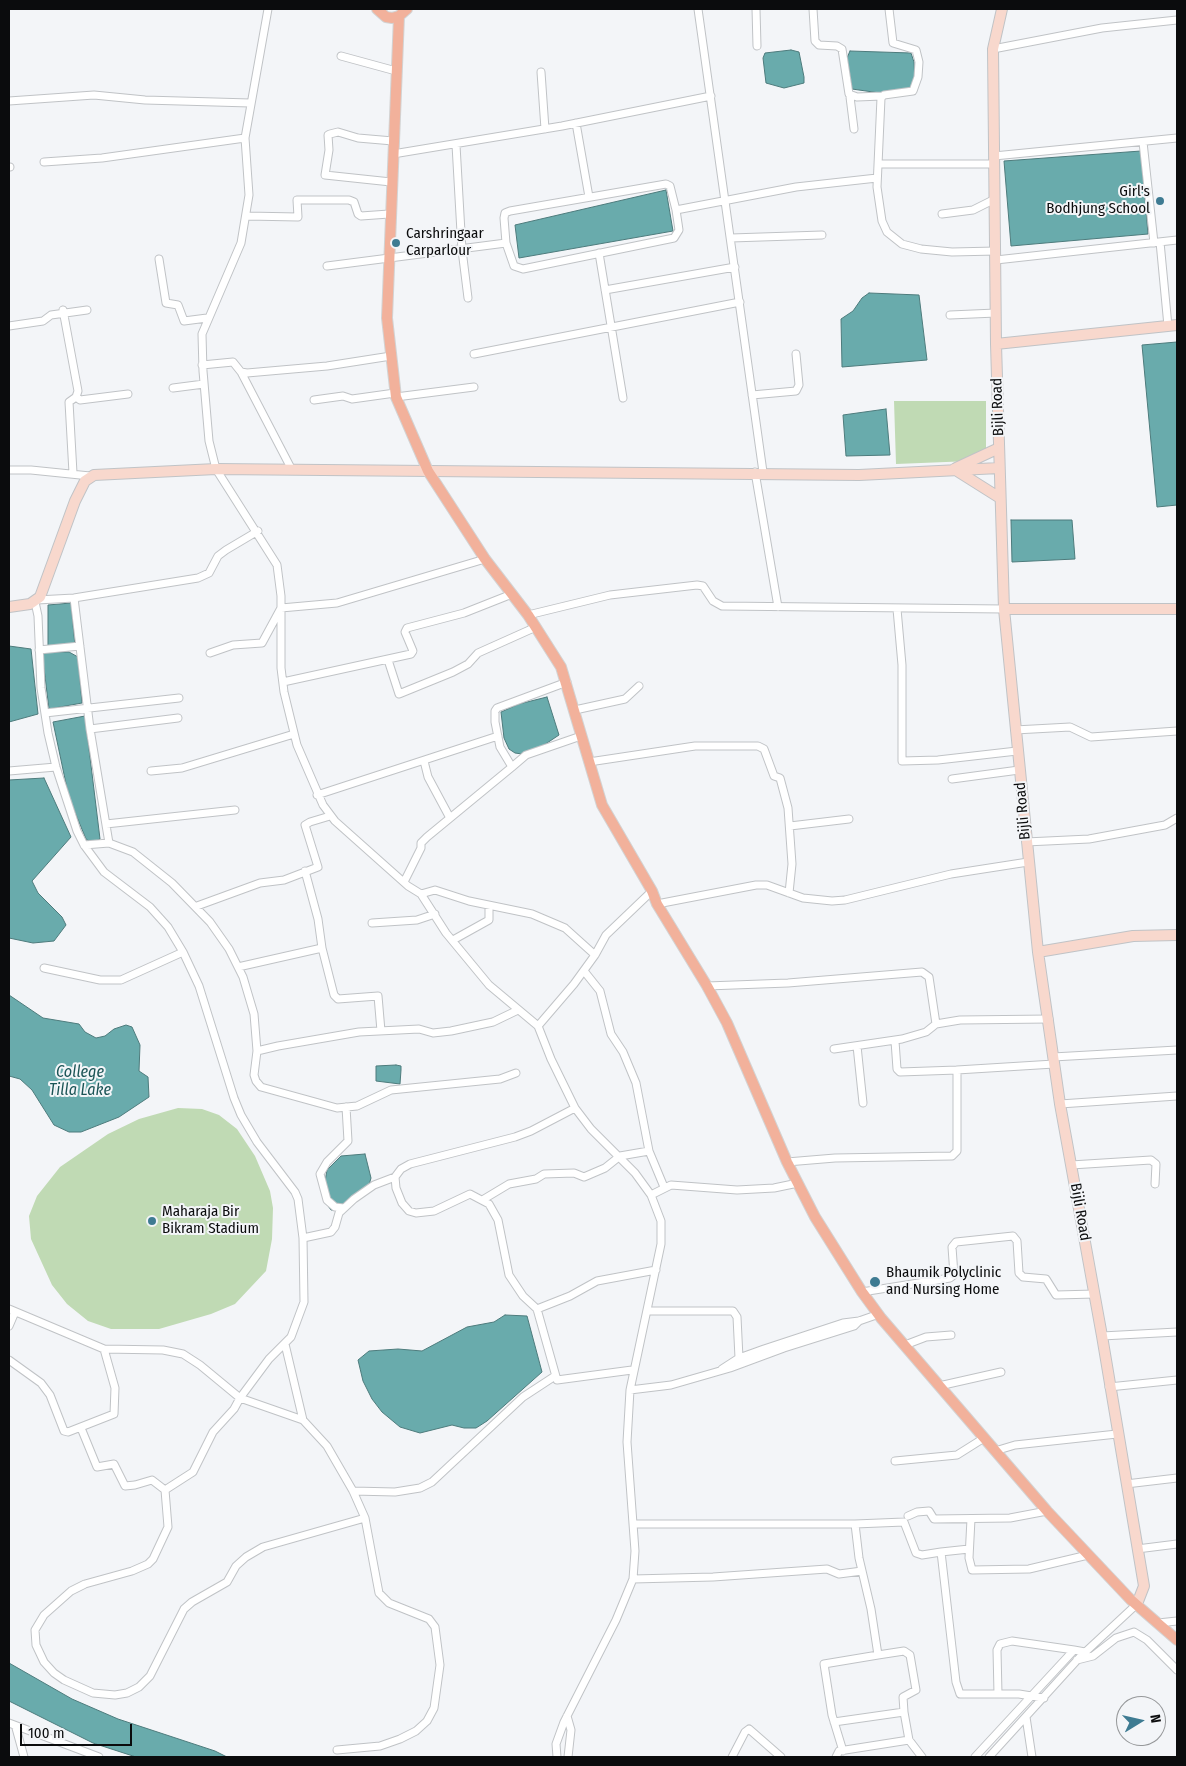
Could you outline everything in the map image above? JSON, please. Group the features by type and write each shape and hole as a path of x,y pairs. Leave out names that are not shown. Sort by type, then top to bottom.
{"main road":[{"path":"377,9 386,17 398,16 407,9"},
{"path":"398,16 386,318 396,395 428,471 485,559 528,615 556,656 567,682 602,805 652,891 657,904 707,986 727,1023 787,1162 816,1217 862,1292 878,1314 1047,1511 1136,1604 1177,1640"}],"street":[{"path":"268,9 245,138 249,195 247,216 241,243 233,266 207,318 202,334 202,365 210,441 216,469 258,531 278,565 282,608 283,682 294,734 317,795 330,816 404,882 421,894 453,940 489,985 538,1026 551,1059 575,1108 591,1129 635,1173 651,1195 662,1231 648,1311 632,1370 630,1390 627,1442 635,1552 634,1579 616,1620 567,1716 556,1744 557,1757"},
{"path":"698,9 740,302 752,395 759,472 778,607"},
{"path":"756,9 757,46"},
{"path":"813,9 816,41 819,45 837,46 842,49 847,90 852,96"},
{"path":"852,96 882,96 913,92 916,86 919,69 916,50 896,44 891,39 889,9"},
{"name":"Bijli Road","path":"1002,9 993,49 996,344 1004,609 1038,952 1060,1104 1095,1294 1109,1388 1144,1586 1136,1604"},
{"path":"993,49 1102,28 1177,20"},
{"path":"341,56 396,71"},
{"path":"540,72 545,129"},
{"path":"9,101 94,95 145,100 250,103"},
{"path":"393,154 545,129 711,96"},
{"path":"852,96 850,97 854,129"},
{"path":"882,96 877,178 882,221 893,240 922,249 996,255 1177,240"},
{"path":"576,123 589,197"},
{"path":"391,182 325,175 329,150 328,136 330,134 338,132 358,138 393,142"},
{"path":"44,162 120,156 245,138"},
{"path":"878,164 994,160 1177,138"},
{"path":"996,344 1173,326 1157,243 1143,142"},
{"path":"456,145 462,250 468,298"},
{"path":"676,210 818,184 877,178"},
{"path":"666,184 670,186 676,210 679,230 674,238 519,269 511,262 506,243 504,218 506,212 666,184"},
{"path":"942,214 965,212 995,199"},
{"path":"247,216 298,217 297,200 349,200 354,202 358,214 361,216 389,214"},
{"path":"731,238 822,235"},
{"path":"327,266 506,243"},
{"path":"599,253 623,398"},
{"path":"159,259 166,303 178,305 184,321 207,318"},
{"path":"605,290 735,267"},
{"path":"474,354 740,302"},
{"path":"9,326 43,321 51,315 64,312 87,310"},
{"path":"64,312 78,391 76,397 69,402 73,473"},
{"path":"950,315 996,313"},
{"path":"752,395 796,391 799,385 796,354"},
{"path":"241,372 327,366 391,356"},
{"path":"202,365 233,362 241,372 292,470"},
{"path":"173,388 204,384"},
{"path":"314,400 343,396 352,399 474,387"},
{"path":"76,397 80,400 128,394"},
{"path":"953,469 999,448"},
{"path":"9,470 73,473 90,476 216,469 859,474 999,468"},
{"path":"953,469 1000,498"},
{"path":"90,476 74,501 46,586 36,601 44,713 56,767 84,845 104,872 150,907 168,927 183,952 199,986 241,1115 257,1142 295,1192 300,1207 303,1238 304,1302 290,1337 269,1359 234,1409 213,1432 193,1472 165,1490"},
{"path":"9,607 36,601 74,598 198,578 209,573 218,556 258,531"},
{"path":"282,608 336,603 485,559"},
{"path":"528,615 610,595 697,586 707,590 717,605 897,609 1177,610"},
{"path":"283,682 388,660 413,651 406,632 407,628 464,614 512,594"},
{"path":"74,598 76,647 109,843"},
{"path":"210,653 233,646 262,643 282,608"},
{"path":"897,609 902,665 902,761 954,759 1017,751"},
{"path":"388,660 399,694 453,672 468,664 478,653 536,627"},
{"path":"39,650 76,647"},
{"path":"512,767 500,747 495,711 497,708 567,682"},
{"path":"575,710 625,699 639,686"},
{"path":"44,713 179,698"},
{"path":"90,729 178,718"},
{"path":"1015,730 1070,727 1091,737 1177,731"},
{"path":"151,771 182,768 294,734"},
{"path":"317,795 498,736"},
{"path":"404,882 421,846 450,818 526,755 581,736"},
{"path":"589,762 695,746 758,746 766,752 774,776 780,778 790,826 792,864 789,893"},
{"path":"424,761 428,777 450,818"},
{"path":"9,771 56,767"},
{"path":"952,778 1019,770"},
{"path":"106,824 236,810"},
{"path":"197,906 260,883 284,880 318,867 305,825 330,816"},
{"path":"1026,842 1089,839 1166,825 1177,818"},
{"path":"790,826 849,819"},
{"path":"84,845 109,843 126,849 144,860 197,906 221,935 238,967 254,1014 257,1051 254,1075 261,1087 326,1107 346,1107 357,1106 391,1090 500,1079 516,1072"},
{"path":"657,904 756,885 767,885 811,899 845,900 951,874 1028,862"},
{"path":"305,871 318,919 322,948 334,995 338,999 378,996 381,1031"},
{"path":"421,894 434,890 489,906 532,914 565,928 595,956"},
{"path":"538,1026 584,971 611,929 652,891"},
{"path":"453,940 489,920 489,906"},
{"path":"372,923 417,920 435,914"},
{"path":"1038,952 1133,936 1177,935"},
{"path":"238,967 322,948"},
{"path":"44,968 100,980 121,980 183,952"},
{"path":"584,971 602,994 612,1034 624,1052 636,1083 649,1151 664,1187"},
{"path":"707,986 788,983 922,972 929,977 936,1024"},
{"path":"257,1051 345,1034 419,1029 433,1033 451,1031 493,1022 518,1010"},
{"path":"834,1049 895,1041 926,1032 936,1024 968,1019 1049,1019"},
{"path":"895,1041 897,1069 900,1072 957,1070 1177,1050"},
{"path":"857,1046 864,1103"},
{"path":"787,1162 956,1154 958,1140 957,1070"},
{"path":"1060,1104 1177,1096"},
{"path":"344,1208 335,1207 327,1200 320,1174 327,1162 348,1141 346,1107"},
{"path":"303,1238 331,1232 335,1227 337,1215 344,1208 374,1185 395,1177 401,1169 410,1164 523,1134 575,1108"},
{"path":"484,1200 509,1184 536,1179 544,1174 574,1173 584,1177 605,1168 620,1156 649,1151"},
{"path":"1071,1165 1151,1160 1156,1164 1154,1184"},
{"path":"395,1177 398,1196 409,1211 416,1213 434,1211 467,1194 484,1200 494,1210 498,1220 509,1275 523,1296 537,1309 555,1376 560,1381 632,1370"},
{"path":"651,1195 671,1185 755,1189 798,1183"},
{"path":"862,1292 950,1278 954,1275 952,1247 956,1242 1013,1236 1017,1241 1019,1273 1022,1277 1046,1279 1056,1295 1095,1294"},
{"path":"537,1309 570,1296 582,1287 597,1281 656,1270"},
{"path":"9,1326 12,1310 104,1349 163,1350 184,1354 240,1398 303,1420 327,1446 353,1491 365,1518 379,1593 389,1603 429,1619 435,1627 440,1665 438,1686 431,1715 416,1731 400,1740 380,1746 337,1750"},
{"path":"648,1311 733,1311 737,1317 739,1358"},
{"path":"722,1369 739,1358 843,1323 859,1321 878,1314"},
{"path":"630,1390 671,1385 730,1368 784,1348 854,1326 859,1321"},
{"path":"1102,1336 1177,1332"},
{"path":"905,1345 926,1337 951,1335"},
{"path":"285,1344 303,1420"},
{"path":"9,1360 41,1383 50,1395 64,1430 68,1432 114,1414 115,1388 104,1349"},
{"path":"939,1386 1000,1372"},
{"path":"353,1491 395,1492 420,1488 432,1482 523,1397 555,1376"},
{"path":"1109,1388 1177,1380"},
{"path":"81,1428 98,1468 114,1464 125,1486 156,1480 165,1490 168,1527 161,1546 148,1564 71,1590 38,1622 35,1630 36,1645 49,1668 64,1680 92,1693 116,1695 139,1687 150,1676 184,1609 192,1602 227,1582 236,1566 263,1547 365,1518"},
{"path":"995,1451 1025,1443 1117,1434"},
{"path":"895,1461 957,1455 984,1438"},
{"path":"1126,1484 1177,1478"},
{"path":"908,1516 918,1512 929,1511 934,1519 970,1519 1023,1517 1047,1511"},
{"path":"970,1519 970,1567 972,1570 1048,1566 1088,1555"},
{"path":"633,1524 855,1524 904,1522 916,1553 922,1555 970,1549"},
{"path":"855,1524 878,1655"},
{"path":"1137,1548 1177,1544"},
{"path":"941,1552 957,1691 964,1695 998,1694 1044,1698"},
{"path":"634,1579 713,1578 827,1569 839,1574 862,1571"},
{"path":"989,1757 1077,1660 1136,1604"},
{"path":"1158,1623 1177,1621"},
{"path":"1077,1660 1092,1656 1116,1638 1134,1632 1147,1640 1177,1670"},
{"path":"998,1694 997,1650 1000,1644 1012,1641 1085,1652"},
{"path":"975,1757 1074,1650"},
{"path":"843,1751 834,1722 824,1664 904,1651 910,1655 916,1690 903,1697 904,1712 909,1740 922,1757"},
{"path":"834,1722 904,1712"},
{"path":"567,1716 571,1730 568,1757"},
{"path":"1026,1717 1032,1755"},
{"path":"9,1723 16,1728 99,1757"},
{"path":"16,1728 24,1757"},
{"path":"732,1757 745,1732 749,1729 781,1757"},
{"path":"836,1757 836,1753 843,1751 909,1740"}],"green space":[{"path":"894,401 986,401 986,451 971,461 896,464"},
{"name":"Maharaja Bir Bikram Stadium","path":"178,1108 202,1109 219,1115 237,1129 255,1156 270,1191 273,1208 272,1239 266,1271 235,1304 211,1314 159,1329 111,1329 88,1321 67,1304 52,1285 31,1239 29,1216 37,1196 60,1167 108,1134 139,1119"}],"water":[{"path":"791,50 799,52 804,83 784,88 766,83 763,58 765,53"},
{"path":"850,51 911,53 914,62 915,82 912,88 904,92 880,93 852,89 847,58"},
{"path":"1141,151 1148,234 1011,246 1004,161"},
{"path":"666,190 673,231 519,258 515,225"},
{"path":"869,293 919,295 927,360 842,367 841,319 853,311 862,298"},
{"path":"1177,342 1177,505 1157,507 1142,345"},
{"path":"886,409 890,455 846,456 843,415"},
{"path":"1011,520 1072,520 1075,559 1012,562"},
{"path":"71,603 75,646 48,646 48,605"},
{"path":"9,646 31,649 38,714 9,722"},
{"path":"42,652 69,652 78,657 82,703 49,709"},
{"path":"547,697 559,735 541,747 522,754 515,753 509,749 504,738 501,712 519,704"},
{"path":"85,716 100,839 92,843 86,839 69,798 53,722"},
{"path":"44,778 71,837 32,881 38,893 62,917 66,925 54,941 33,943 9,938 9,780"},
{"name":"College Tilla Lake","path":"9,995 43,1018 79,1024 85,1032 96,1038 105,1036 114,1029 126,1025 132,1027 140,1045 139,1071 148,1077 149,1097 119,1117 81,1132 69,1132 54,1125 32,1090 20,1079 9,1076"},
{"path":"376,1066 401,1066 400,1084 376,1081"},
{"path":"365,1154 371,1178 369,1185 337,1210 331,1210 326,1203 324,1187 327,1170 341,1156"},
{"path":"505,1315 527,1316 542,1372 487,1421 476,1428 452,1425 420,1433 400,1427 382,1412 372,1399 363,1381 358,1360 369,1351 398,1349 422,1351 467,1327 494,1322"},
{"path":"9,1663 72,1699 118,1719 215,1751 227,1757 136,1757 93,1743 9,1701"}],"place":[{"name":"Girl's Bodhjung School","path":"1160,201"},
{"name":"Carshringaar Carparlour","path":"396,243"},
{"name":"Maharaja Bir Bikram Stadium","path":"152,1221"},
{"name":"Bhaumik Polyclinic and Nursing Home","path":"875,1282"}]}
